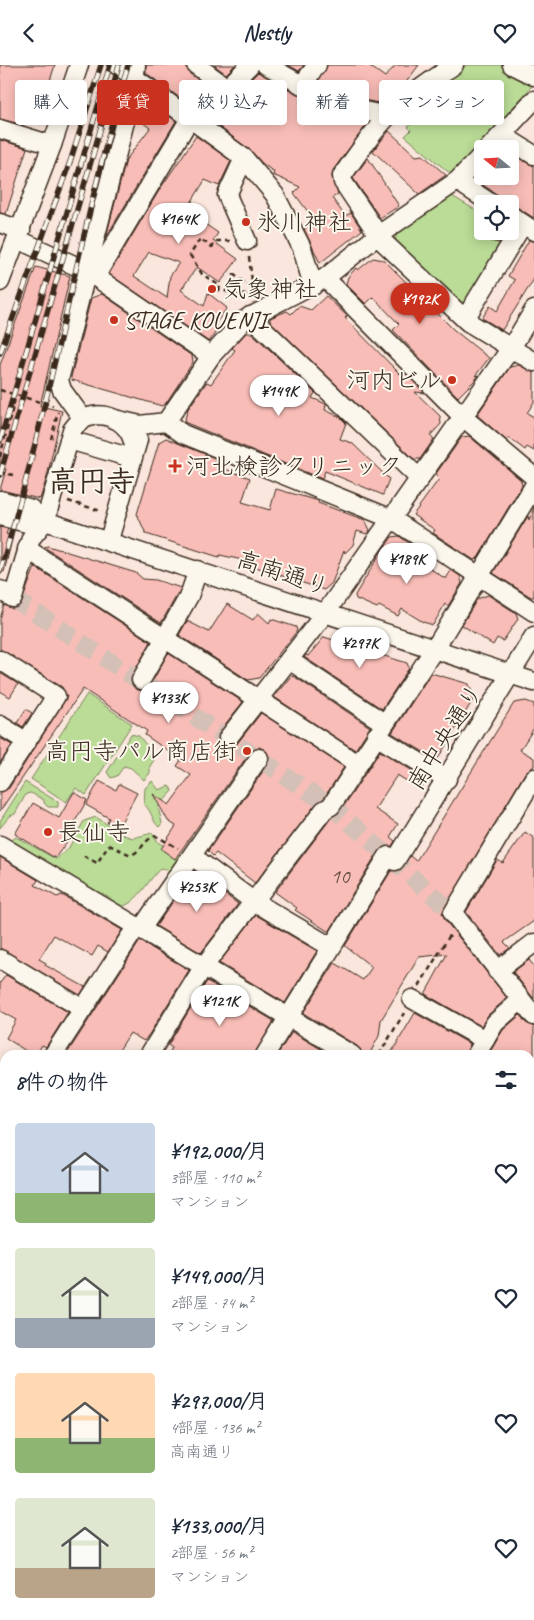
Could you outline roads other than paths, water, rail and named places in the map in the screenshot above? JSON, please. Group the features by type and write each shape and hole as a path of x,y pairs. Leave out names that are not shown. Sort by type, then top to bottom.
{"street":[{"path":"0,282 52,145 79,65"},
{"path":"117,65 135,70 179,110"},
{"path":"196,65 216,80"},
{"path":"235,80 250,65"},
{"path":"266,65 297,82"},
{"path":"306,80 317,65"},
{"path":"432,80 454,65"},
{"path":"512,65 534,76"},
{"path":"83,419 62,390 59,380 91,274 133,90 135,70"},
{"path":"497,140 534,100"},
{"path":"91,274 188,125"},
{"path":"197,125 244,159 276,195 319,282 463,417 534,477"},
{"path":"380,125 360,149 342,176 343,182 377,236 465,319 534,362"},
{"path":"0,129 52,145"},
{"path":"502,135 534,155"},
{"path":"244,159 227,195 247,241"},
{"path":"109,540 140,435 160,422 233,329 256,307 319,282 377,236 456,181 474,163"},
{"path":"456,181 478,195"},
{"path":"0,223 91,274 212,356"},
{"path":"465,319 522,223"},
{"path":"256,307 420,479"},
{"path":"228,738 326,613 511,348 534,310"},
{"path":"2,596 14,598 31,538 45,521 72,430 83,419 100,415 140,425 160,422 182,434 392,519 534,612"},
{"path":"114,419 131,432 134,438 133,454"},
{"path":"69,440 133,454"},
{"path":"152,1050 204,966 252,901 324,810 331,805 435,648 534,486"},
{"name":"高南通り","path":"0,500 31,509 45,521"},
{"name":"高南通り","path":"0,515 27,523 45,521 109,540 534,682"},
{"path":"27,549 358,764"},
{"path":"141,680 189,596 198,571"},
{"name":"南中央通り","path":"268,1050 331,947 447,779 534,636"},
{"path":"0,659 56,696 0,782"},
{"path":"289,661 447,779"},
{"path":"0,725 27,741"},
{"path":"56,1050 139,927 192,856 259,758"},
{"path":"534,778 452,913 534,1016"},
{"path":"0,845 344,1050"},
{"path":"192,856 252,901 331,947"},
{"path":"497,971 534,943"},
{"path":"0,959 83,1009"},
{"path":"412,999 480,1048 495,1023 520,1000"}],"tunnel":[{"path":"13,598 331,806 453,913"}],"railway":[{"path":"0,353 70,162 101,65"},
{"path":"0,441 110,65"},
{"path":"0,475 119,65"},
{"path":"0,571 35,445 94,191 128,65"}],"place":[{"name":"氷川神社","path":"246,222"},
{"name":"気象神社","path":"212,289"},
{"name":"STAGE KOUENJI","path":"114,320"},
{"name":"河内ビル","path":"452,380"},
{"name":"河北検診クリニック","path":"175,466"},
{"name":"高円寺パル商店街","path":"247,751"},
{"name":"長仙寺","path":"48,832"}],"district":[{"name":"高円寺","path":"92,481"}]}
